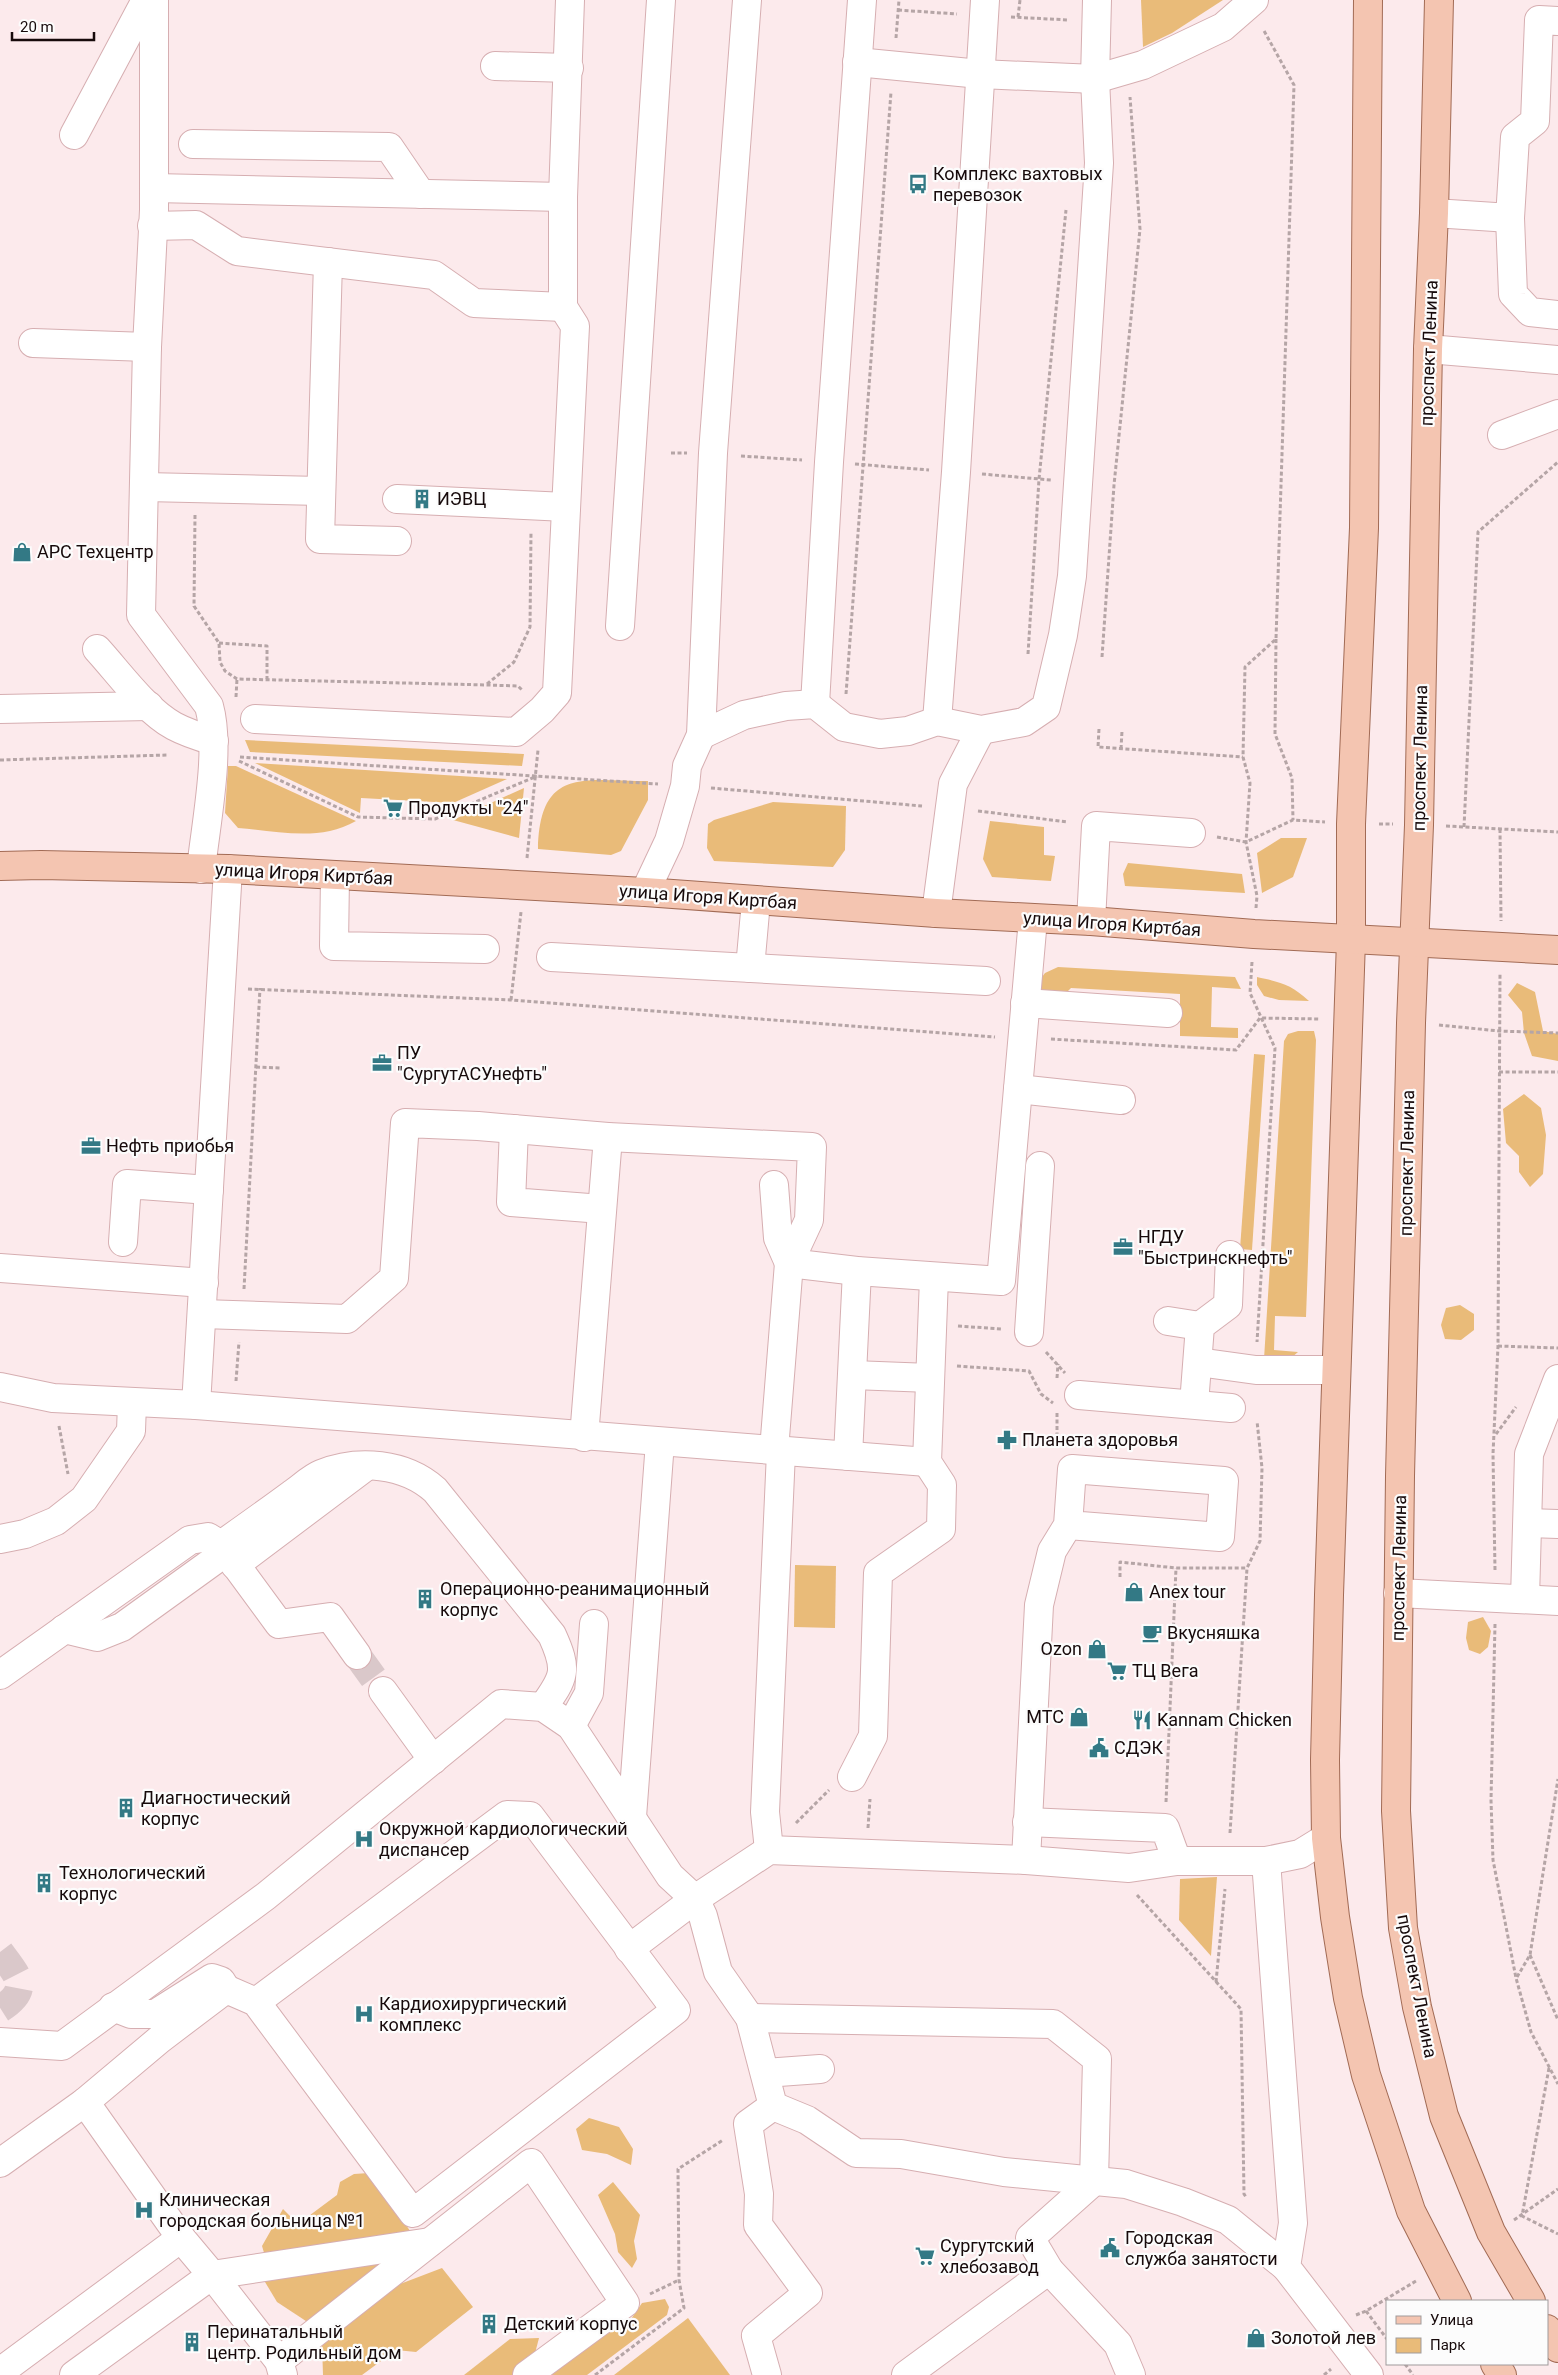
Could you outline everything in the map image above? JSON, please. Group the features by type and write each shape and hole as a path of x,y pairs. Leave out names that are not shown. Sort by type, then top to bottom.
{"main road":[{"path":"1368,0 1364,528 1352,824 1351,940 1346,1020 1324,1760 1326,1838 1335,1917 1348,1998 1366,2075 1411,2211 1456,2300"},
{"name":"проспект Ленина","path":"1442,6 1428,349 1421,758 1411,1023 1398,1593 1396,1811 1403,1928 1417,2007 1444,2116 1491,2232 1530,2300"},
{"name":"улица Игоря Киртбая","path":"0,866 41,865 228,869 645,892 756,901 1091,921 1415,944 1558,950"},
{"path":"1548,2331 1558,2348"}],"lane":[{"path":"74,135 146,0"},
{"path":"154,0 154,188 147,347 141,615 209,706 214,723 214,747 201,869"},
{"path":"255,719 516,732 542,710 557,693 575,326 563,307 563,197 570,0"},
{"path":"620,626 661,0"},
{"path":"645,892 669,841 685,786 687,766 701,735 713,454 747,0"},
{"path":"815,704 828,462 862,0"},
{"path":"937,721 956,472 985,0"},
{"path":"701,735 744,715 786,706 815,704 844,727 880,734 908,730 937,721 981,730 1024,722 1046,708 1063,635 1072,576 1099,163 1095,80 1097,0"},
{"path":"857,62 980,74 1095,80 1143,65 1223,27 1252,2"},
{"path":"1547,14 1535,121 1515,137 1510,218 1513,294 1530,312 1558,315"},
{"path":"495,66 569,68"},
{"path":"193,144 389,148 421,194"},
{"path":"154,188 563,197"},
{"path":"1434,213 1510,218"},
{"path":"152,226 196,225 237,251 434,275 474,303 563,307"},
{"path":"328,262 320,539 397,541"},
{"path":"33,343 147,347"},
{"path":"1428,349 1558,360"},
{"path":"1502,434 1558,414"},
{"path":"145,488 321,491"},
{"path":"398,499 566,507"},
{"path":"97,649 150,706 172,725 214,747"},
{"path":"6,704 150,706"},
{"path":"936,913 953,784 981,730"},
{"path":"1091,921 1096,826 1191,833"},
{"path":"196,1406 228,869"},
{"path":"335,876 334,946 485,949"},
{"path":"750,968 756,901"},
{"path":"789,1263 934,1278 1000,1281 1033,919"},
{"path":"551,957 986,982"},
{"path":"1025,1003 1168,1013"},
{"path":"1018,1090 1121,1100"},
{"path":"202,1314 347,1319 394,1278 405,1123 514,1129 608,1137 812,1147 809,1220 789,1263 777,1451 764,1812 769,1850"},
{"path":"514,1129 511,1202 602,1208"},
{"path":"584,1437 608,1137"},
{"path":"1012,1163 1048,1167 1030,1332"},
{"path":"123,1242 128,1184 209,1190"},
{"path":"774,1185 778,1238 789,1263"},
{"path":"1168,1321 1200,1326 1228,1305 1230,1255"},
{"path":"0,1268 204,1284"},
{"path":"848,1456 857,1271"},
{"path":"861,1781 873,1736 878,1573 941,1529 942,1485 927,1462 934,1278"},
{"path":"1194,1404 1200,1326"},
{"path":"1198,1362 1256,1370 1336,1370"},
{"path":"853,1375 930,1371"},
{"path":"1524,1599 1529,1454 1558,1379"},
{"path":"0,1387 53,1398 234,1408 584,1437 927,1462"},
{"path":"1078,1395 1194,1404 1243,1411"},
{"path":"0,1539 25,1534 56,1521 84,1498 130,1431 132,1403"},
{"path":"632,1817 660,1442"},
{"path":"0,1675 64,1629 98,1637 122,1627 228,1554 368,1465 405,1470 422,1478 429,1484 552,1635 562,1661 563,1674 559,1685 543,1707"},
{"path":"1026,1860 1039,1605 1052,1551 1068,1526 1072,1469 1224,1481 1220,1537 1068,1526"},
{"path":"1528,1522 1558,1524"},
{"path":"228,1554 279,1624 330,1617 357,1655"},
{"path":"1398,1593 1558,1601"},
{"path":"571,1726 589,1693 594,1624"},
{"path":"383,1691 433,1760"},
{"path":"0,2042 62,2046 266,1896 501,1704 543,1707 571,1726 670,1876 695,1899 703,1916 718,1972 750,2018 774,2106"},
{"path":"113,2008 131,2014 155,2014 212,1978 221,1981 226,1989 256,2002 413,2213 676,2010 530,1816 507,1815 256,2002"},
{"path":"1028,1822 1165,1828 1177,1861"},
{"path":"629,1949 695,1899 769,1850 1026,1860 1130,1868 1177,1861 1266,1861 1300,1854 1326,1838"},
{"path":"1266,1861 1293,2223 1286,2267"},
{"path":"0,2163 85,2102 160,2039 226,1989"},
{"path":"750,2018 1053,2024 1097,2059 1094,2181 1030,2238 1050,2270 1118,2344 1131,2375"},
{"path":"764,2073 820,2069"},
{"path":"85,2102 181,2238 212,2275 281,2368 432,2241 531,2163 625,2303 527,2375"},
{"path":"774,2106 807,2120 856,2153 901,2154 1004,2172 1126,2184 1183,2202 1228,2220 1286,2267 1369,2375"},
{"path":"767,2375 756,2336 808,2293 758,2225 759,2194 748,2124 774,2106"},
{"path":"0,2372 181,2238"},
{"path":"74,2375 212,2275 432,2241"},
{"path":"906,2375 1050,2270"}],"path":[{"path":"844,727 899,0"},
{"path":"1018,17 1020,0"},
{"path":"1252,2 1294,85 1276,639 1275,734 1292,778 1293,820"},
{"path":"1028,664 1039,479 1066,210"},
{"path":"671,453 828,462 1114,485"},
{"path":"1464,827 1478,532 1558,462"},
{"path":"195,488 194,606 219,643 220,662 225,671 237,679 518,686 542,710 537,776"},
{"path":"487,685 514,662 530,627 532,506"},
{"path":"1256,1370 1274,1048 1250,993 1257,896 1246,842 1250,783 1242,757 1245,667 1276,639"},
{"path":"219,643 267,646 267,680"},
{"path":"1099,729 1098,747 1242,757"},
{"path":"1121,749 1122,730"},
{"path":"0,760 124,757 214,747"},
{"path":"537,776 435,820 358,817 231,757 537,776 685,786 950,808 1096,826"},
{"path":"220,995 250,988 260,988 511,1000 1022,1039 1236,1050 1260,1018"},
{"path":"234,1408 242,1316 260,988"},
{"path":"1260,1018 1346,1020"},
{"path":"1411,1023 1499,1031 1558,1033"},
{"path":"256,1067 280,1068"},
{"path":"1498,1072 1558,1072"},
{"path":"932,1324 1030,1332 1058,1363 1078,1395"},
{"path":"1498,1346 1558,1348"},
{"path":"930,1371 1029,1370 1041,1394 1057,1406 1057,1459 1071,1483"},
{"path":"53,1398 70,1486 84,1498"},
{"path":"1216,1982 1228,1860 1247,1568 1260,1541 1262,1468 1243,1411"},
{"path":"1120,1577 1120,1562 1176,1568 1247,1568"},
{"path":"1165,1828 1176,1568"},
{"path":"1516,1978 1530,1955 1558,1780"},
{"path":"769,1850 836,1783 861,1781 867,1854"},
{"path":"1134,1892 1241,2008 1244,2194 1249,2202"},
{"path":"1530,1955 1558,2020"},
{"path":"1549,2068 1522,2216 1558,2234"},
{"path":"595,2375 684,2308 679,2280 678,2169 748,2124"},
{"path":"1366,2311 1386,2338"}],"green space":[{"path":"1141,0 1223,0 1172,33 1143,47"},
{"path":"245,740 524,754 522,766 250,752"},
{"path":"255,763 507,779 453,803 361,798 360,813"},
{"path":"228,766 236,766 356,821 328,831 298,834 238,828 225,813"},
{"path":"586,781 648,781 648,800 621,851 611,855 538,849 541,822 547,803 557,791 570,784"},
{"path":"524,788 519,838 453,820"},
{"path":"773,802 846,806 845,850 833,867 714,861 707,848 708,824 714,820"},
{"path":"990,821 1044,827 1044,855 1055,856 1051,881 992,877 983,859"},
{"path":"1281,838 1307,838 1293,877 1262,893 1257,853"},
{"path":"1128,863 1242,874 1245,893 1125,886 1123,874"},
{"path":"1058,967 1235,977 1241,989 1212,987 1211,1027 1238,1028 1238,1038 1180,1036 1180,994 1071,988 1063,996 1039,992 1039,981 1045,973"},
{"path":"1257,977 1285,984 1309,1001 1279,1000 1264,996 1257,985"},
{"path":"1517,983 1535,992 1543,1031 1558,1034 1558,1061 1532,1056 1524,1033 1522,1012 1508,995"},
{"path":"1298,1031 1314,1031 1316,1040 1306,1317 1275,1316 1274,1350 1298,1352 1291,1358 1264,1359 1284,1041 1288,1034"},
{"path":"1254,1054 1265,1055 1252,1250 1240,1249"},
{"path":"1524,1094 1541,1108 1546,1135 1543,1174 1530,1187 1519,1172 1519,1156 1506,1143 1503,1109"},
{"path":"1460,1305 1474,1314 1474,1330 1461,1340 1445,1339 1441,1325 1446,1308"},
{"path":"795,1565 836,1566 835,1628 794,1627"},
{"path":"1483,1617 1491,1631 1488,1647 1480,1654 1469,1650 1466,1638 1468,1622"},
{"path":"1217,1877 1211,1956 1179,1920 1180,1879"},
{"path":"589,2118 619,2127 633,2149 631,2165 607,2154 582,2150 576,2129"},
{"path":"369,2173 413,2235 265,2256 262,2246 283,2209 298,2224 337,2195 340,2182 354,2174"},
{"path":"613,2182 640,2215 634,2241 637,2259 632,2268 618,2252 615,2234 598,2195"},
{"path":"384,2258 385,2272 312,2325 277,2302 262,2277"},
{"path":"442,2268 473,2307 416,2352 396,2350 362,2375 323,2375 322,2344 387,2289"},
{"path":"665,2299 669,2307 667,2315 587,2375 543,2375 583,2347 629,2322 642,2303"},
{"path":"688,2318 730,2375 614,2375"},
{"path":"539,2338 533,2361 512,2375 464,2375 510,2339"}],"tunnel":[{"path":"357,1655 383,1691"},
{"path":"0,1952 12,1968 19,1982 19,1989 16,1995 0,2009"}],"place":[{"name":"Комплекс вахтовых перевозок","path":"918,184"},
{"name":"ИЭВЦ","path":"422,499"},
{"name":"АРС Техцентр","path":"22,552"},
{"name":"Продукты \"24\"","path":"393,808"},
{"name":"ПУ \"СургутАСУнефть\"","path":"382,1063"},
{"name":"Нефть приобья","path":"91,1146"},
{"name":"НГДУ \"Быстринскнефть\"","path":"1123,1247"},
{"name":"Планета здоровья","path":"1007,1440"},
{"name":"Anex tour","path":"1134,1592"},
{"name":"Операционно-реанимационный корпус","path":"425,1599"},
{"name":"Вкусняшка","path":"1152,1633"},
{"name":"Ozon","path":"1097,1649"},
{"name":"ТЦ Вега","path":"1117,1671"},
{"name":"МТС","path":"1079,1717"},
{"name":"Kannam Chicken","path":"1142,1720"},
{"name":"СДЭК","path":"1099,1748"},
{"name":"Диагностический корпус","path":"126,1808"},
{"name":"Окружной кардиологический диспансер","path":"364,1839"},
{"name":"Технологический корпус","path":"44,1883"},
{"name":"Кардиохирургический комплекс","path":"364,2014"},
{"name":"Клиническая городская больница №1","path":"144,2210"},
{"name":"Городская служба занятости","path":"1110,2248"},
{"name":"Сургутский хлебозавод","path":"925,2256"},
{"name":"Детский корпус","path":"489,2324"},
{"name":"Золотой лев","path":"1256,2338"},
{"name":"Перинатальный центр. Родильный дом","path":"192,2342"}]}
